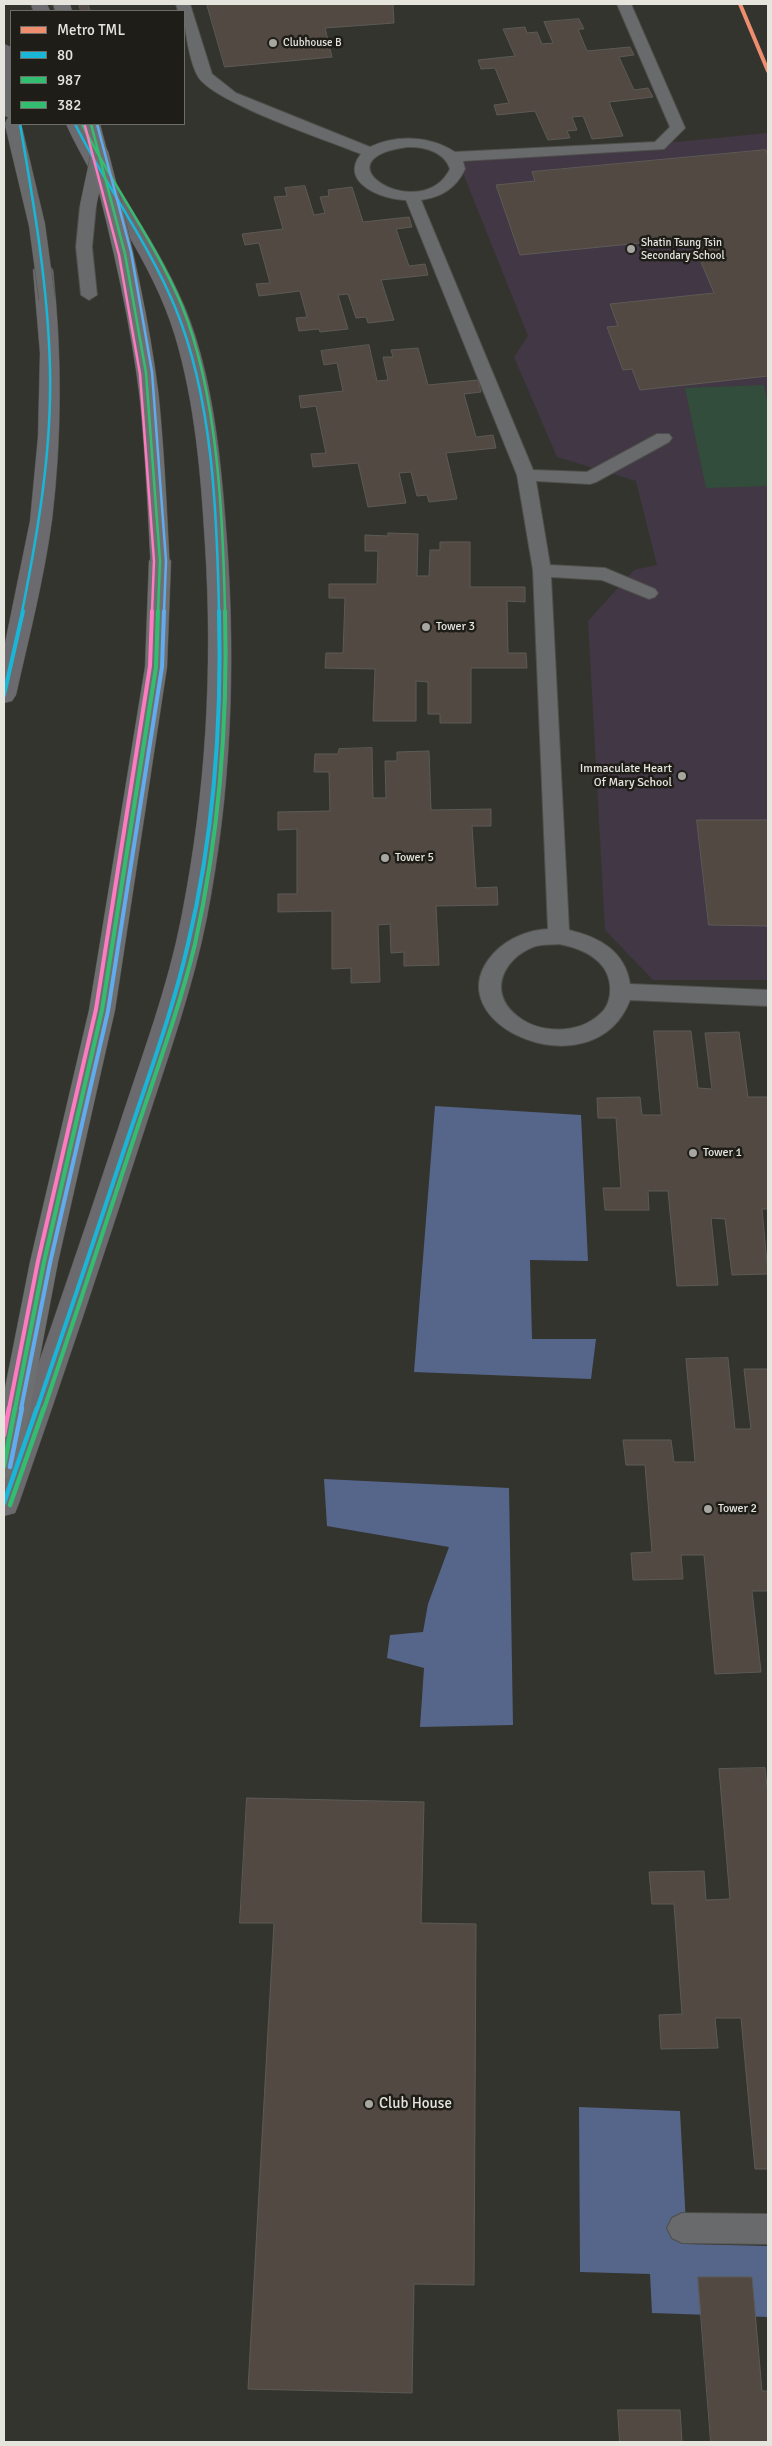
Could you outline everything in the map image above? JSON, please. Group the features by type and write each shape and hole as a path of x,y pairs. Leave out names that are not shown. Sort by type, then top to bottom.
{"highway":[{"path":"4,1466 44,1262 102,1010 156,667 160,561 153,445 146,373 126,254 91,125"}],"main road":[{"path":"4,49 10,77"},
{"path":"4,694 26,601 38,534 48,426 47,307 20,125"},
{"path":"4,1503 88,1263 172,1004 194,917 205,847 214,775 219,697 218,557 213,498 204,428 186,337 160,274 87,151 75,125"}],"lane":[{"path":"453,157 659,146 678,128 624,4"},
{"path":"185,11 205,76 231,96 371,153"},
{"path":"4,83 10,110"},
{"path":"13,125 37,225 47,299"},
{"path":"398,143 430,144 453,157 458,165 458,174 452,183 442,190 412,196 396,195 371,185 365,178 362,169 371,153 398,143"},
{"path":"89,295 84,247 88,206 99,154"},
{"path":"412,196 526,474 542,570 559,936"},
{"path":"526,474 590,478 663,438"},
{"path":"542,570 605,574 648,593"},
{"path":"559,936 579,940 598,949 612,961 620,976 622,992 617,1008 605,1023 587,1033 566,1038 544,1037 523,1030 506,1019 494,1004 490,987 492,971 502,956 518,945 537,938 559,936"},
{"path":"622,992 768,998"},
{"path":"682,2228 768,2229"}],"shaded area":[{"path":"768,133 768,980 653,980 605,930 588,621 634,570 657,565 636,481 557,457 514,357 528,336 459,163"}],"green space":[{"path":"764,385 768,404 768,486 706,488 685,388"}],"water":[{"path":"435,1106 581,1115 588,1261 530,1260 532,1339 596,1339 591,1379 414,1372"},
{"path":"324,1479 509,1488 513,1725 420,1727 424,1668 387,1658 390,1635 423,1632 428,1604 449,1547 327,1526"},
{"path":"579,2107 680,2111 687,2244 768,2246 768,2317 652,2313 650,2274 580,2272"}],"building":[{"path":"79,4 88,4 90,10 81,10"},
{"name":"Clubhouse B","path":"207,4 393,4 394,23 325,28 332,57 225,67"},
{"path":"579,19 584,29 578,29 587,51 630,47 634,55 619,57 634,90 648,88 653,97 609,102 623,136 592,139 583,116 572,117 577,130 567,131 570,138 548,140 535,111 497,115 494,105 509,103 495,68 481,69 478,60 515,56 503,29 525,27 527,33 537,32 542,44 553,43 544,22"},
{"path":"766,150 768,156 768,376 640,390 632,369 623,370 607,327 618,326 610,304 714,293 691,238 520,255 496,185 535,181 532,172"},
{"path":"305,186 314,215 325,213 320,197 329,196 328,190 352,187 363,222 409,217 412,227 396,229 409,266 425,264 428,275 381,280 394,320 368,323 366,317 356,318 348,294 338,295 348,329 320,332 319,329 299,331 296,318 307,317 300,291 259,296 256,284 270,283 259,243 245,245 242,234 283,229 274,197 287,196 285,188"},
{"path":"369,345 377,381 388,380 383,357 393,357 391,350 418,348 428,385 478,380 481,392 464,394 476,437 493,435 496,448 446,453 457,499 429,502 427,495 417,496 411,472 399,473 406,503 368,507 358,463 313,467 311,454 326,453 316,406 301,408 299,396 343,391 337,363 324,365 321,351"},
{"name":"Tower 3","path":"388,533 418,534 417,576 429,576 430,550 440,550 440,542 470,542 470,587 525,587 525,602 507,601 508,653 526,653 527,668 471,668 471,723 440,723 440,714 428,714 428,682 416,681 416,721 373,721 375,669 325,668 326,653 343,653 345,598 329,598 329,584 377,584 378,551 365,551 365,535 388,536"},
{"name":"Tower 5","path":"372,748 373,798 386,798 385,761 397,761 397,752 429,751 431,810 491,809 491,826 472,826 476,888 497,887 498,905 436,906 439,965 404,966 404,952 391,953 390,924 378,925 380,982 351,983 351,968 332,969 332,911 278,912 278,894 297,894 297,829 278,830 278,812 330,811 329,772 314,772 315,754 338,754 339,749"},
{"path":"697,820 768,820 768,926 709,925"},
{"name":"Tower 1","path":"654,1031 691,1031 698,1088 712,1089 705,1033 739,1032 748,1097 768,1097 768,1209 762,1209 768,1274 732,1275 725,1219 711,1218 718,1285 677,1286 668,1191 648,1191 649,1210 605,1210 603,1188 621,1188 616,1118 598,1118 597,1098 640,1097 642,1115 661,1115"},
{"name":"Tower 2","path":"728,1358 735,1429 751,1429 744,1369 768,1369 768,1591 752,1591 761,1672 715,1674 704,1555 681,1555 683,1579 633,1580 631,1553 652,1552 645,1465 626,1465 623,1440 671,1440 674,1462 695,1462 686,1359"},
{"path":"765,1768 768,1796 768,2169 755,2169 741,2018 715,2018 718,2048 661,2049 659,2015 682,2014 674,1904 652,1904 649,1872 704,1871 706,1900 730,1899 719,1769"},
{"name":"Club House","path":"247,1798 424,1802 421,1923 476,1924 474,2285 414,2284 412,2393 248,2389 274,1923 240,1923"},
{"path":"698,2277 752,2277 762,2391 768,2391 768,2442 711,2442"},
{"path":"618,2410 680,2410 682,2442 620,2442"}],"metro line":[{"name":"TML","path":"740,4 768,71"}],"transit line":[{"name":"80","path":"4,695 37,533 47,451 49,410 49,338 43,276 20,125"},
{"name":"80","path":"4,1503 101,1220 182,971 194,918 209,825 218,731 220,684 219,590 207,438 198,386 185,336 163,281 76,125"},
{"name":"987","path":"10,1505 107,1222 188,972 200,919 215,826 224,732 226,685 225,590 216,465 199,361 182,308 170,281 83,125"},
{"name":"382","path":"4,1466 44,1262 102,1010 156,667 160,561 146,373 125,254 91,125"},
{"path":"10,1467 50,1263 108,1011 162,667 166,561 152,372 131,252 97,125"},
{"path":"4,1435 38,1261 96,1009 150,666 154,561 140,374 119,255 85,126"}],"place":[{"name":"Clubhouse B","path":"273,43"},
{"name":"Shatin Tsung Tsin Secondary School","path":"631,249"},
{"name":"Tower 3","path":"426,627"},
{"name":"Immaculate Heart Of Mary School","path":"682,776"},
{"name":"Tower 5","path":"385,858"},
{"name":"Tower 1","path":"693,1153"},
{"name":"Tower 2","path":"708,1509"},
{"name":"Club House","path":"369,2104"}]}
